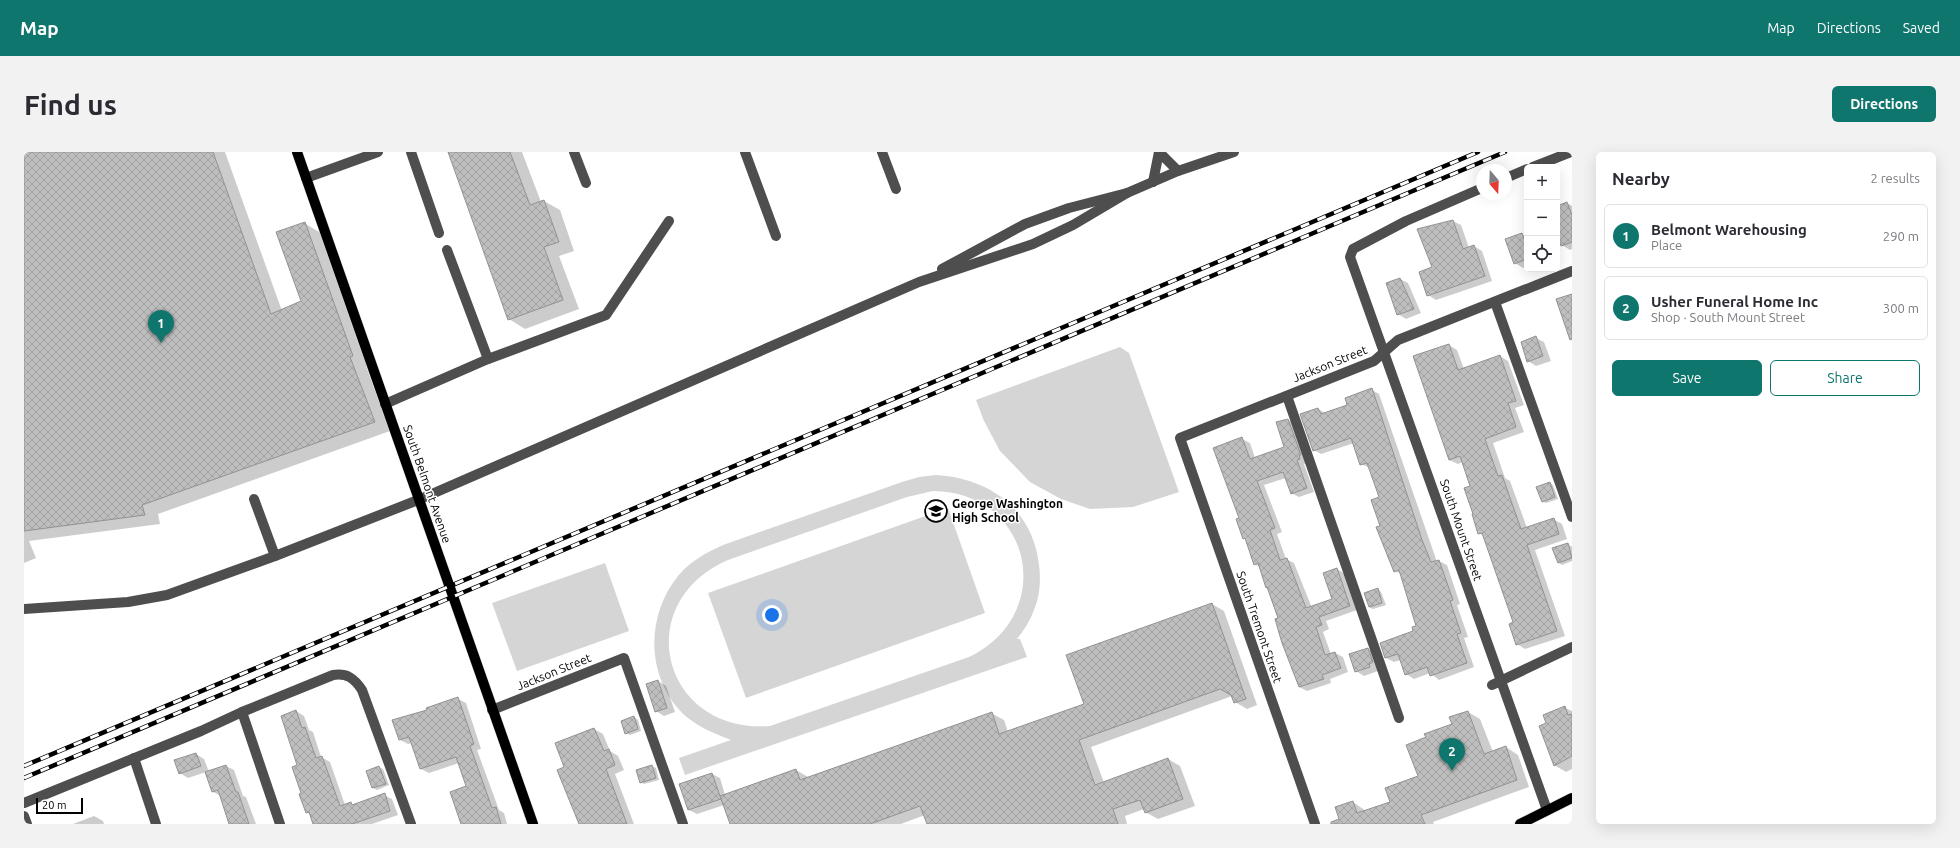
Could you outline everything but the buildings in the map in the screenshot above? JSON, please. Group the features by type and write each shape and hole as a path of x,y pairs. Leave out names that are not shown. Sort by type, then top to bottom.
{"main road":[{"name":"South Belmont Avenue","path":"297,152 533,824"},
{"path":"1520,824 1572,798"}],"street":[{"path":"306,178 378,152"},
{"path":"411,152 439,233"},
{"path":"574,152 586,183"},
{"path":"745,152 776,236"},
{"path":"882,152 896,189"},
{"path":"1159,152 1178,171"},
{"path":"1153,182 1159,152"},
{"path":"24,609 128,602 168,595 275,556 418,500 919,282 1033,244 1073,225 1127,193 1178,171 1234,152"},
{"path":"1541,164 1571,152"},
{"path":"1512,175 1524,170"},
{"name":"South Mount Street","path":"1476,191 1406,221 1353,249 1350,258 1385,352 1496,684 1547,810"},
{"path":"919,282 1025,224 1069,208 1127,193"},
{"path":"385,404 488,360 606,314 669,221"},
{"path":"447,250 488,360"},
{"name":"Jackson Street","path":"1180,438 1374,361 1398,340 1572,271"},
{"path":"1496,302 1572,516"},
{"path":"1287,396 1399,718"},
{"name":"South Tremont Street","path":"1180,438 1315,824"},
{"path":"254,499 275,556"},
{"path":"1496,684 1572,647"},
{"name":"Jackson Street","path":"492,710 624,658 683,824"},
{"path":"24,803 202,731 242,712 333,675 344,673 356,680 362,690 411,824"},
{"path":"242,712 280,824"},
{"path":"134,758 156,824"},
{"path":"24,816 27,824"}],"shaded area":[{"path":"1120,347 1129,353 1179,492 1133,507 1090,509 1061,499 1030,482 1000,451 984,421 976,400"},
{"path":"936,475 956,477 991,490 1006,500 1018,513 1028,528 1035,545 1039,565 1040,582 1036,605 1027,625 1017,639 1020,639 1027,657 685,775 679,758 731,740 704,728 688,718 674,703 664,687 657,668 654,649 655,630 659,611 667,593 678,576 704,554 723,545 919,477","holes":["933,491 967,497 993,511 1011,533 1022,558 1023,586 1015,613 997,638 969,657 770,726 733,723 704,709 683,688 671,662 669,634 678,605 697,580 728,560 907,497"]},
{"path":"948,508 985,613 746,698 708,593"},
{"path":"605,563 629,631 517,671 492,603"}],"railway":[{"path":"24,766 1478,152"},
{"path":"24,778 1505,152"}],"place":[{"name":"Belmont Warehousing","path":"161,343"},
{"name":"George Washington High School","path":"936,511"},
{"name":"Usher Funeral Home Inc","path":"1452,771"}]}
